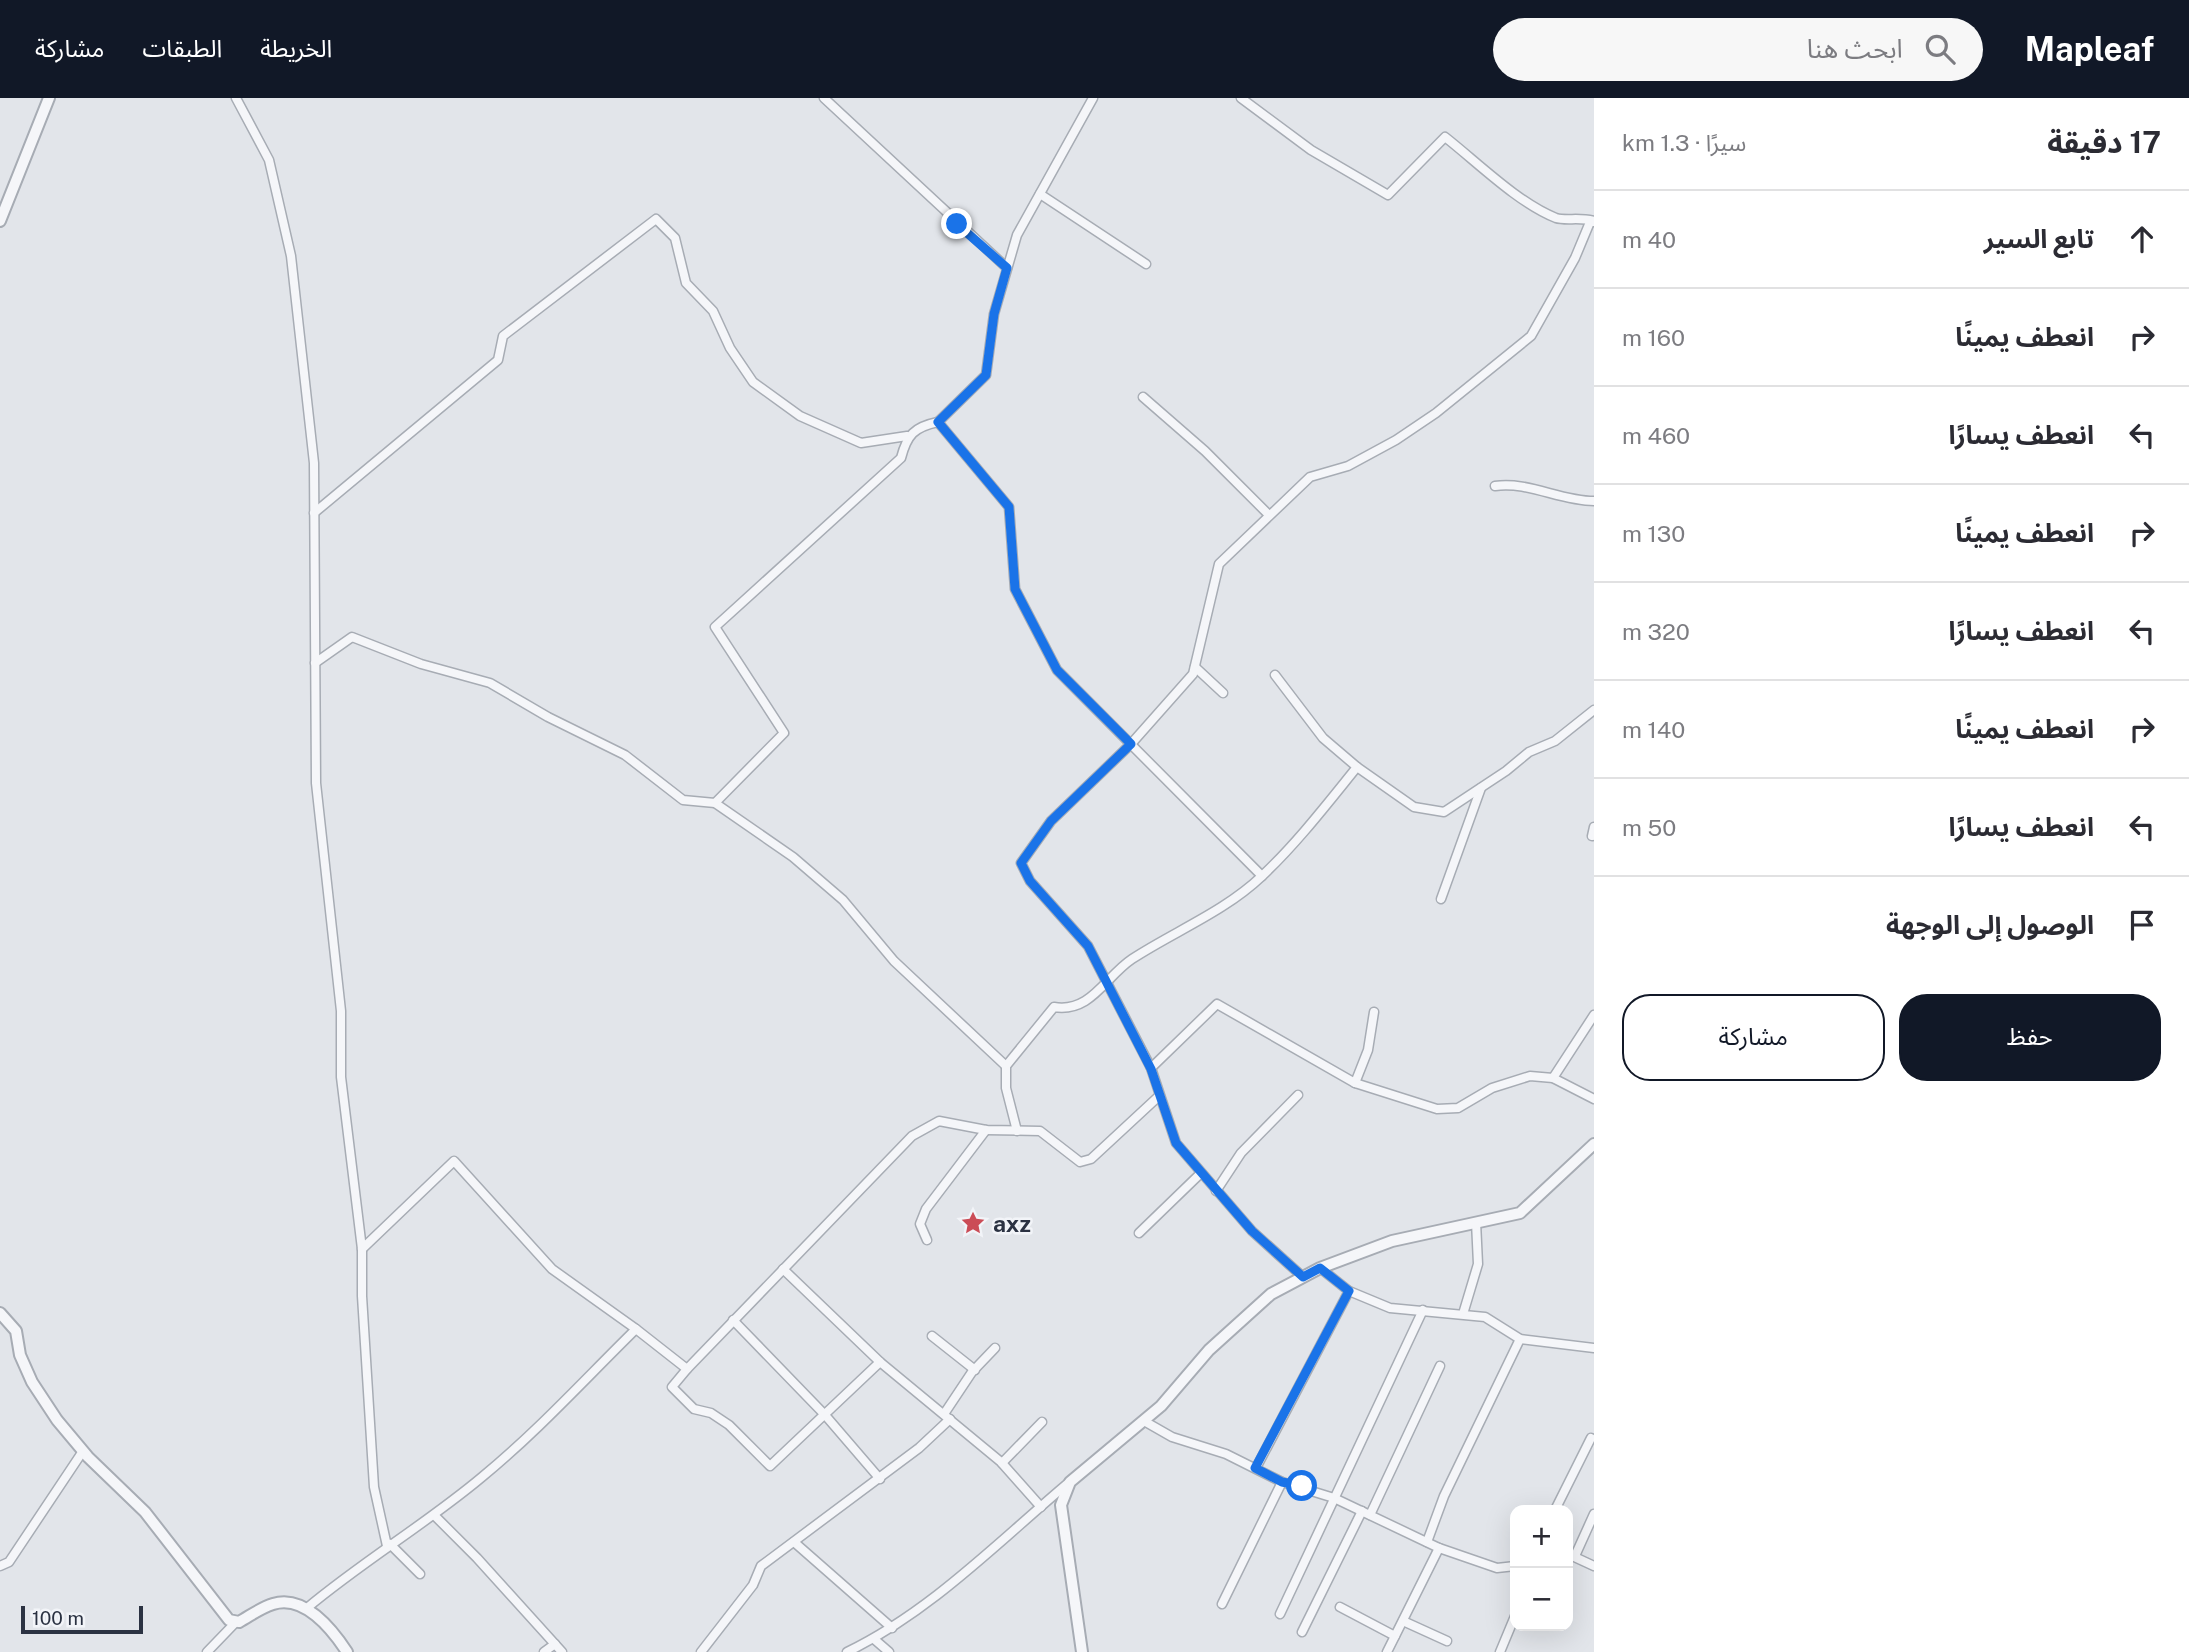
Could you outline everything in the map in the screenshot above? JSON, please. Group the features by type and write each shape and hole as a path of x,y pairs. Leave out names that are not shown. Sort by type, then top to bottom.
{"street":[{"path":"0,221 50,98"},
{"path":"236,98 269,160 292,256 314,463 316,783 341,1011 341,1077 362,1249 362,1296 374,1487 388,1545 420,1574"},
{"path":"824,98 1007,268"},
{"path":"314,513 498,360 503,335 656,219 675,238 686,283 713,311 730,348 753,382 800,416 860,443 907,436 920,426 938,422 986,375 994,314 1017,236 1093,98"},
{"path":"1241,98 1311,150 1388,195 1445,136 1525,200 1559,220 1580,216 1594,221"},
{"path":"1040,194 1146,264"},
{"path":"1303,1277 1252,1231 1176,1143 1151,1069 1088,946 1030,881 1021,863 1051,821 1131,744 1193,674 1219,564 1310,477 1348,466 1436,413 1531,336 1574,258 1590,222 1594,221"},
{"path":"1143,397 1205,451 1269,515"},
{"path":"938,422 1009,507 1015,589 1057,670 1262,876"},
{"path":"715,803 784,733 715,627 901,458 907,436"},
{"path":"1496,486 1512,484 1570,501 1594,501"},
{"path":"315,663 352,637 421,664 490,683 548,717 625,755 683,800 715,803 793,857 843,900 894,961 1006,1066"},
{"path":"1195,667 1223,693"},
{"path":"1275,675 1323,738 1357,767 1414,807 1444,812 1529,751 1555,741 1594,710"},
{"path":"1017,1131 1006,1087 1006,1066 1055,1007 1069,1009 1086,1002 1130,961 1215,912 1262,876 1357,767"},
{"path":"1441,899 1481,788"},
{"path":"1151,1069 1217,1004 1354,1083 1447,1110 1492,1088 1530,1076 1553,1078 1594,1099"},
{"path":"1354,1083 1368,1050 1374,1012"},
{"path":"1553,1078 1594,1015"},
{"path":"880,1362 770,1466 729,1425 712,1413 694,1409 672,1387 733,1320 912,1136 939,1121 986,1130 1040,1131 1080,1162 1090,1159 1159,1096"},
{"path":"1216,1191 1241,1153 1298,1096"},
{"path":"927,1240 920,1224 926,1209 986,1130"},
{"path":"847,1652 892,1628 940,1593 1144,1421 1161,1406 1209,1350 1271,1294 1320,1268 1392,1241 1520,1213 1594,1144"},
{"path":"362,1249 454,1161 552,1269 687,1369"},
{"path":"1139,1233 1201,1173"},
{"path":"1463,1314 1478,1264 1476,1222"},
{"path":"1320,1268 1349,1291 1390,1308 1485,1317 1520,1339 1594,1348"},
{"path":"783,1269 880,1362 1002,1463 1041,1507"},
{"path":"1255,1468 1349,1291"},
{"path":"1280,1614 1423,1310"},
{"path":"0,1312 16,1331 20,1355 32,1382 83,1451 145,1512 214,1603 234,1623"},
{"path":"733,1320 825,1415 880,1479"},
{"path":"307,1608 388,1545 434,1515 520,1443 636,1329"},
{"path":"932,1336 975,1370"},
{"path":"1427,1542 1444,1496 1520,1339"},
{"path":"701,1652 747,1594 761,1566 919,1448 947,1416 975,1370 995,1348"},
{"path":"1302,1632 1440,1366"},
{"path":"1144,1421 1172,1437 1199,1444 1282,1482 1334,1498 1439,1548 1497,1568 1510,1567"},
{"path":"1002,1463 1042,1422"},
{"path":"1558,1505 1591,1438"},
{"path":"0,1566 9,1562 83,1451"},
{"path":"1070,1482 1061,1505 1082,1652"},
{"path":"1222,1605 1282,1482"},
{"path":"1573,1551 1594,1514"},
{"path":"434,1515 562,1652"},
{"path":"794,1542 892,1628"},
{"path":"1387,1652 1439,1548"},
{"path":"1573,1556 1593,1564"},
{"path":"207,1652 234,1623 276,1602 307,1608 328,1627 347,1652"},
{"path":"1340,1608 1395,1636"},
{"path":"1403,1620 1447,1640"},
{"path":"1500,1652 1510,1628"},
{"path":"874,1639 888,1652"},
{"path":"544,1652 555,1644"}],"place":[{"name":"axz","path":"973,1223"}],"route":[{"path":"957,224 1007,268 994,314 986,375 938,422 1009,507 1015,589 1057,670 1131,744 1051,821 1021,863 1030,881 1088,946 1151,1069 1176,1143 1230,1207 1303,1277 1320,1268 1349,1291 1255,1468 1282,1482 1302,1486"}]}
